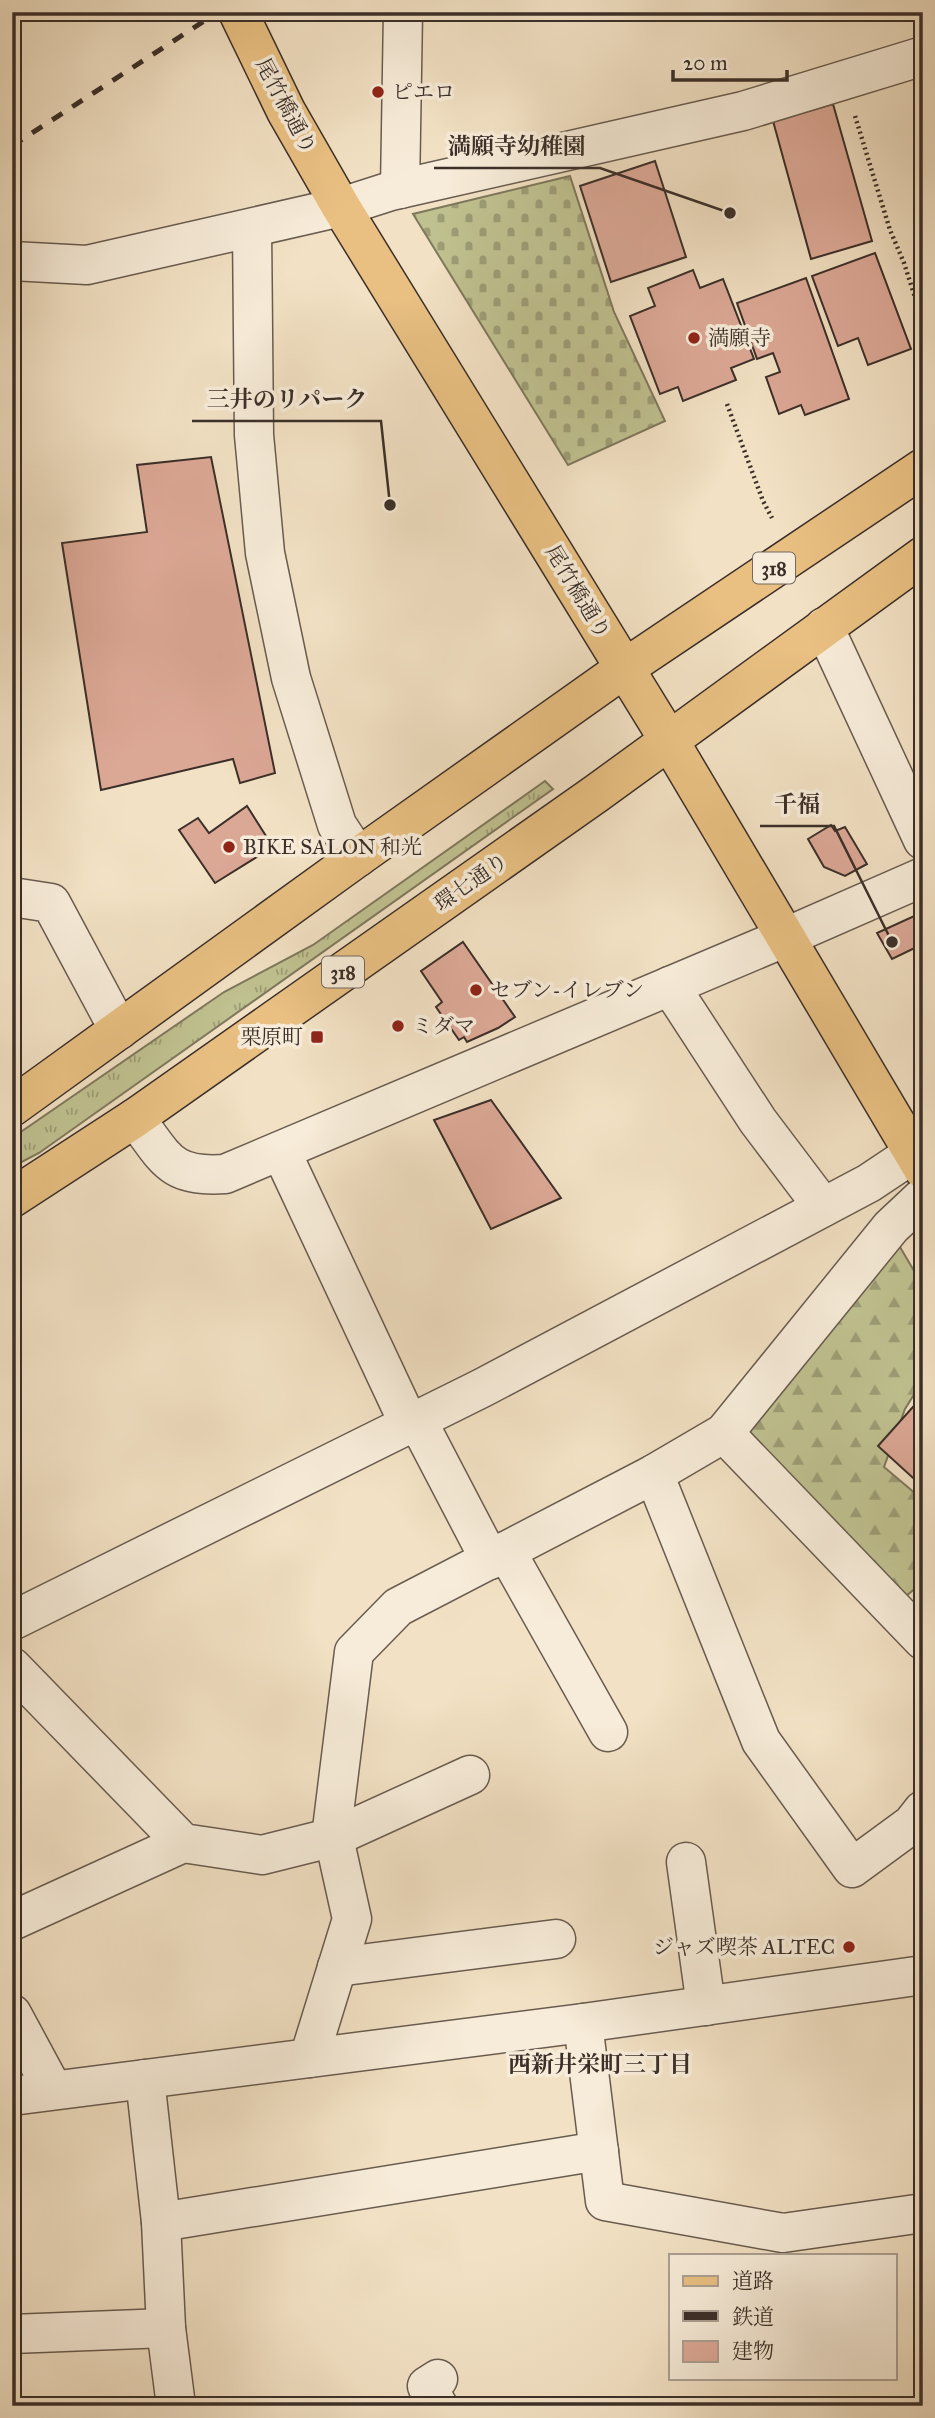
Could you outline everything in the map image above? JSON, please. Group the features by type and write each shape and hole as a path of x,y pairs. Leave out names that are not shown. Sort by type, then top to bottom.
{"main road":[{"name":"尾竹橋通り","path":"239,12 286,111 341,207 670,742 920,1168"},
{"name":"318","path":"12,1107 358,856 625,668 923,468"},
{"name":"環七通り","path":"12,1198 135,1118 670,742 923,556"}],"street":[{"path":"400,189 403,12"},
{"path":"12,261 88,265 341,207 400,189 743,111 923,56"},
{"path":"251,228 254,435 265,552 291,678 337,825 358,856"},
{"path":"824,627 923,840"},
{"path":"135,1118 170,1163 185,1172 225,1174 923,877"},
{"path":"12,897 51,903 119,1030"},
{"path":"670,986 758,1121 823,1207"},
{"path":"281,1151 413,1422 608,1732"},
{"path":"12,1621 482,1388 869,1183 920,1168"},
{"path":"309,2058 352,1919 332,1829 354,1651 398,1606 654,1474 724,1433 891,1227 920,1168"},
{"path":"724,1433 923,1640"},
{"path":"654,1474 761,1741 852,1868 912,1824 923,1810"},
{"path":"12,1667 183,1843"},
{"path":"12,1921 183,1843 262,1855 334,1837 470,1775"},
{"path":"686,1862 706,2006"},
{"path":"337,1967 556,1939"},
{"path":"12,2096 583,2023 923,1975"},
{"path":"12,2014 53,2090"},
{"path":"583,2023 605,2201 783,2233 923,2213"},
{"path":"145,2079 161,2222 166,2328 176,2406"},
{"path":"161,2222 599,2151"},
{"path":"12,2334 166,2328"}],"path":[{"path":"844,79 890,230 923,322"},
{"path":"727,404 772,519"}],"green space":[{"path":"570,176 614,312 665,421 568,465 413,214"},
{"path":"545,781 553,789 39,1153 12,1167 12,1138 224,992 313,945"},
{"path":"897,1242 923,1286 923,1400 915,1393 905,1409 884,1467 923,1500 923,1582 889,1610 733,1439"}],"building":[{"path":"833,104 872,241 811,259 773,121"},
{"path":"655,161 686,257 611,282 580,186"},
{"path":"875,253 911,349 868,365 858,338 838,346 812,276"},
{"path":"693,270 700,288 723,279 754,359 731,368 736,380 683,401 678,387 660,394 630,316 655,306 648,288"},
{"path":"806,278 849,399 805,415 801,405 779,414 766,377 780,372 773,353 757,359 737,303"},
{"path":"211,457 275,773 240,783 233,759 101,790 62,543 147,532 137,465"},
{"path":"247,806 273,847 215,883 179,830 198,818 209,833"},
{"path":"831,825 835,831 845,827 867,864 845,876 824,867 808,839"},
{"path":"923,912 923,944 892,959 877,933"},
{"path":"463,942 515,1017 467,1042 464,1037 459,1040 436,1007 442,1002 421,971"},
{"path":"491,1100 561,1198 491,1229 434,1120"},
{"path":"920,1399 923,1401 923,1487 878,1446"}],"railway":[{"path":"12,146 218,12"}],"place":[{"name":"ピエロ","path":"378,92"},
{"name":"満願寺幼稚園","path":"730,213"},
{"name":"満願寺","path":"694,338"},
{"name":"三井のリパーク","path":"390,505"},
{"name":"BIKE SALON 和光","path":"229,847"},
{"name":"千福","path":"892,942"},
{"name":"セブン-イレブン","path":"476,990"},
{"name":"ミダマ","path":"398,1026"},
{"name":"栗原町","path":"317,1037"},
{"name":"ジャズ喫茶 ALTEC","path":"849,1947"}],"district":[{"name":"西新井栄町三丁目","path":"600,2064"}]}
